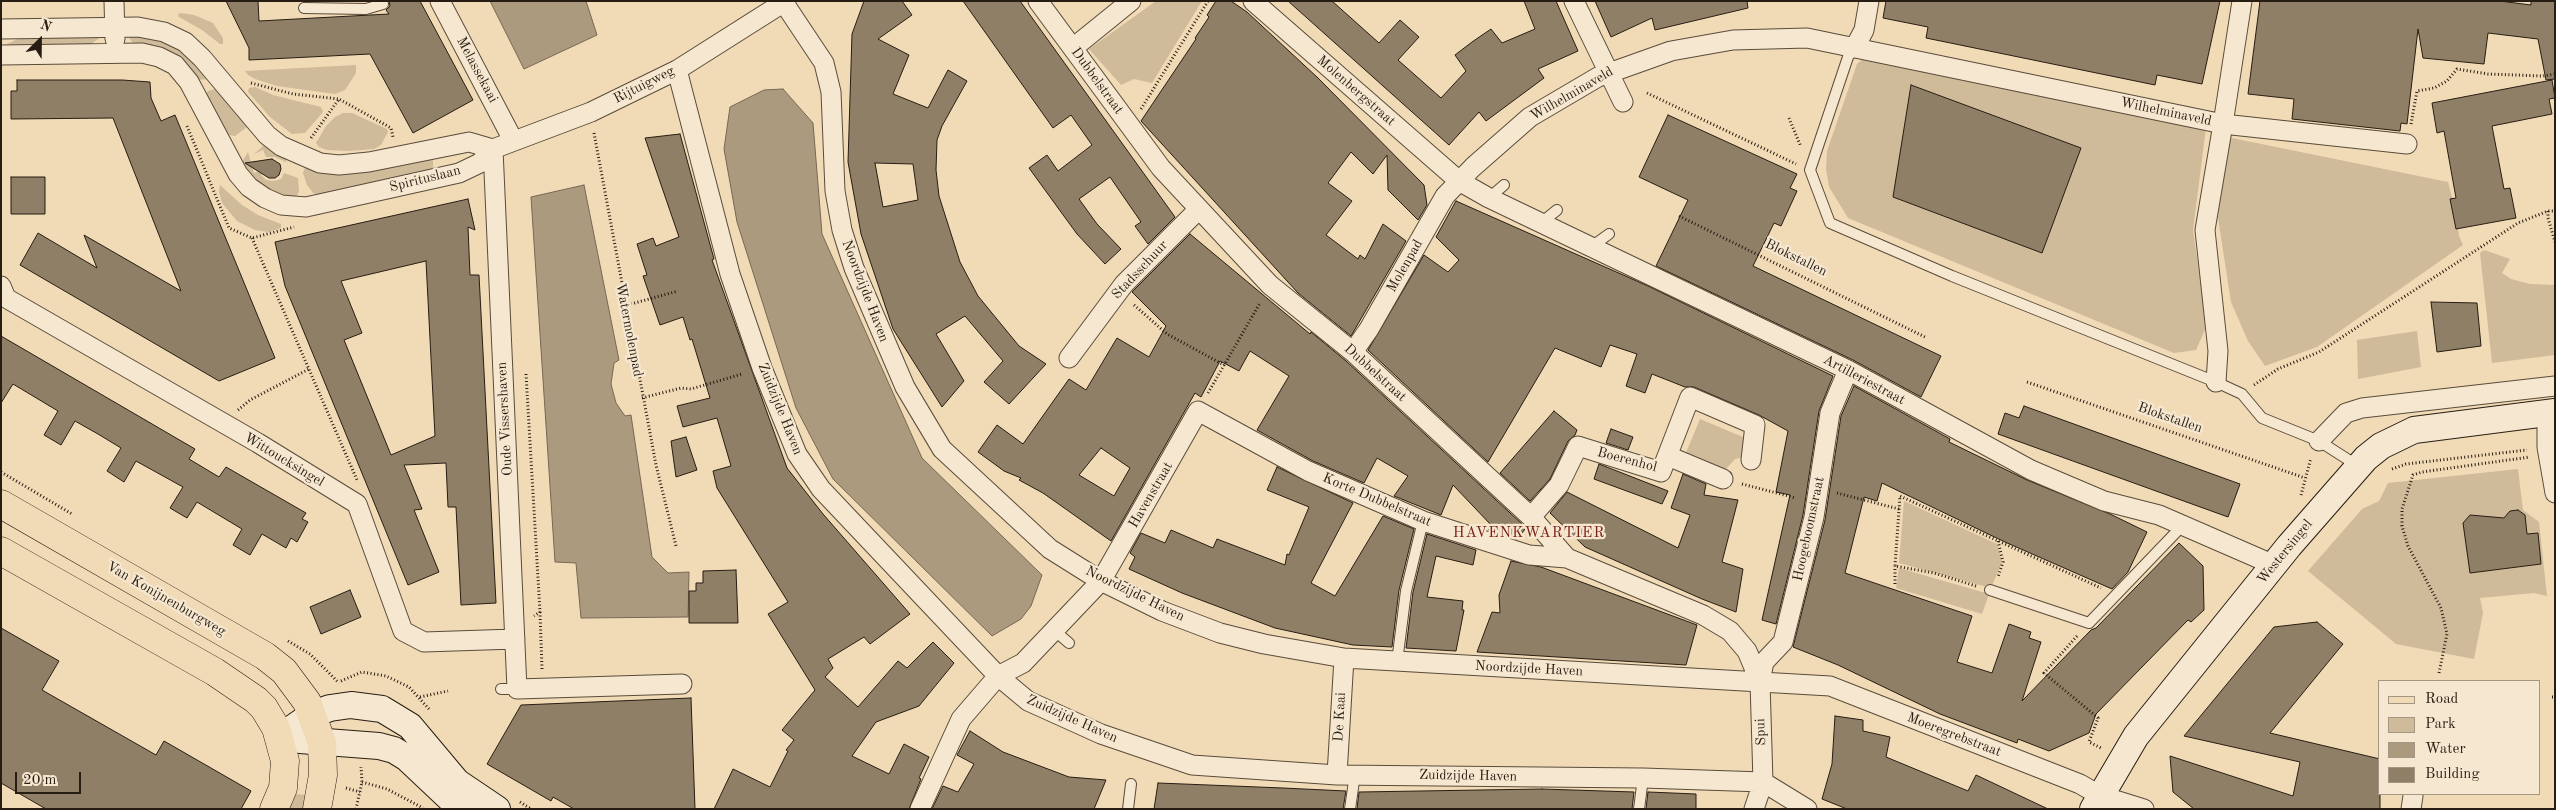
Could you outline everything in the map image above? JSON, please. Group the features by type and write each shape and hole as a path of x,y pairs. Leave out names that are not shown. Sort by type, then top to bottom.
{"main road":[{"name":"Westersingel","path":"2096,802 2136,736 2180,679 2358,466 2381,446 2414,430 2551,412"},
{"name":"Van Konijnenburgweg","path":"1,504 265,656 293,682 313,714 322,743 323,775 317,809"},
{"path":"1,551 215,672 245,692 264,708 280,737 285,771 283,788 274,809"},
{"path":"280,737 313,714 330,708 351,705 382,709 392,713 418,734 436,759 457,782 497,809"},
{"path":"280,737 322,743 379,746 394,750 407,758 461,809"}],"street":[{"path":"114,1 115,53"},
{"name":"Melassekaai","path":"440,1 513,140"},
{"name":"Dubbelstraat","path":"1038,1 1161,168 1270,286 1353,352 1531,517 1567,558 1703,615 1730,631 1747,651 1760,682"},
{"path":"1073,48 1131,1"},
{"name":"Molenbergstraat","path":"1253,1 1459,181"},
{"path":"1574,1 1623,102"},
{"path":"1855,47 1864,30 1869,1"},
{"path":"2242,1 2223,124 2407,144"},
{"name":"Rijtuigweg","path":"493,149 591,112 677,70 785,2"},
{"name":"Noordzijde Haven","path":"785,2 824,63 831,92 835,192 842,230 854,268 905,387 942,449 1050,549 1101,581 1162,611 1220,633 1264,644 1344,658 1760,682"},
{"name":"Spirituslaan","path":"1,29 114,27 153,29 185,42 222,80 247,114 266,134 281,146 320,163 339,165 369,162 469,142 493,149 480,163 459,172 306,206 281,205 265,198 249,187 238,174 189,82 175,65 158,57 142,53 1,55"},
{"name":"Wilhelminaveld","path":"1459,181 1530,117 1608,72 1671,51 1733,40 1807,38 2223,124 2205,230 2218,351 2216,382"},
{"name":"Zuidzijde Haven","path":"677,70 730,274 762,368 797,454 821,489 998,676 1028,701 1101,734 1192,765 1346,775 1643,778 1763,782 1807,809"},
{"name":"Oude Vissershaven","path":"493,149 515,639 509,689 542,688"},
{"name":"Artilleriestraat","path":"1459,181 1489,198 1561,233 1848,370 2031,470 2104,501 2159,515 2274,565"},
{"name":"Molenpad","path":"1353,352 1369,329 1444,196 1459,181"},
{"name":"Stadsschuur","path":"1069,358 1119,291 1198,210"},
{"name":"Wittoucksingel","path":"1,286 6,298 222,423 357,504"},
{"name":"Hoogeboomstraat","path":"1760,682 1764,662 1783,642 1818,496 1830,413 1848,370"},
{"path":"2319,441 2346,413 2362,408 2555,386"},
{"name":"Boerenhol","path":"1531,517 1559,485 1578,446 1661,472 1690,397 1755,425 1751,460"},
{"name":"Havenstraat","path":"998,676 1022,663 1055,632 1101,581 1198,411"},
{"name":"Korte Dubbelstraat","path":"1198,411 1308,471 1423,521 1530,556 1567,558"},
{"path":"2551,412 2548,451 2555,493"},
{"name":"Boerenhol","path":"1668,456 1723,479"},
{"path":"357,504 403,631 424,642 515,639"},
{"name":"De Kaai","path":"1344,658 1346,775"},
{"path":"920,809 961,719 998,676"},
{"name":"Spui","path":"1760,682 1763,782"},
{"name":"Moeregrebstraat","path":"1760,682 1830,686 2080,784 2096,802 2144,809"},
{"path":"542,688 682,684"},
{"path":"1754,809 1763,782"}],"lane":[{"path":"304,8 366,9 383,4"},
{"path":"1855,47 1848,57 1810,170 1830,223 1952,276 2216,382 2242,394 2262,418 2319,441 2358,466"},
{"path":"1489,198 1504,185"},
{"path":"1541,223 1557,210"},
{"path":"1591,247 1609,234"},
{"path":"1397,662 1406,591 1423,521"},
{"path":"1990,590 2089,623 2183,525"},
{"path":"1055,632 1069,643"},
{"path":"1346,775 1350,809"},
{"path":"1639,809 1643,778"},
{"path":"1128,809 1131,784"}],"path":[{"path":"1130,126 1208,1"},
{"path":"2407,144 2418,91 2447,81 2457,69 2515,75 2543,76 2555,74"},
{"path":"222,80 254,83 293,94 340,99"},
{"path":"1646,93 1810,170"},
{"name":"Watermolenpad","path":"591,112 624,306 642,398 676,546"},
{"path":"185,120 229,228 252,238 363,493 357,504"},
{"path":"2548,211 2548,218 2555,242"},
{"path":"2242,394 2278,369 2319,352 2518,223 2548,211 2555,211"},
{"name":"Blokstallen","path":"1679,216 1928,338"},
{"path":"1198,411 1270,286"},
{"path":"624,306 678,291"},
{"path":"1119,291 1167,334 1224,365"},
{"path":"642,398 681,388 691,389 762,368"},
{"path":"222,423 250,400 309,369"},
{"name":"Blokstallen","path":"2027,382 2305,478"},
{"path":"2390,470 2406,464 2548,451"},
{"path":"2439,673 2447,634 2441,608 2408,546 2402,526 2402,509 2413,475 2548,451"},
{"path":"1723,479 1899,509"},
{"path":"1895,584 1900,496 2115,594"},
{"path":"1895,566 1934,573 1990,590 1997,580 2003,562 1998,541"},
{"path":"540,612 542,688"},
{"path":"2089,623 2044,673 2098,718 2089,742 2122,760"},
{"path":"338,682 362,672 376,673 401,682 420,697 448,691"},
{"path":"356,809 362,782 387,789 423,809"}],"green space":[{"path":"1156,1 1202,1 1152,83 1134,79 1121,85 1089,49"},
{"path":"180,13 194,15 213,23 223,38 223,44 220,44 202,30 179,17"},
{"path":"28,34 102,36 90,45 8,47 7,44"},
{"path":"130,34 176,43 209,79 196,80 133,43 128,36"},
{"path":"1865,57 2206,128 2193,230 2207,325 2196,350 2174,353 1848,218 1829,187 1826,169 1827,151 1857,64"},
{"path":"356,65 356,73 345,90 335,94 277,86 255,79 245,71"},
{"path":"255,87 273,95 321,107 323,112 305,133 292,134 270,117 248,92 249,88"},
{"path":"218,88 288,156 286,162 275,157 266,157 263,150 254,154 263,146 247,127 235,136 223,134 205,96 208,91"},
{"path":"343,113 352,113 387,129 388,132 381,145 374,149 349,151 327,150 319,147 316,143 326,126 335,117"},
{"path":"2227,137 2448,182 2459,236 2463,245 2317,347 2265,366 2248,341 2231,302 2218,218"},
{"path":"248,152 254,173 262,170 264,173 261,175 266,180 274,181 281,179 284,173 298,178 299,191 297,196 283,197 256,185 240,165"},
{"path":"437,152 433,159 433,167 437,172 323,196 313,193 307,185 303,173 306,165"},
{"path":"220,185 242,205 258,215 281,224 281,228 268,232 255,230 237,221 222,203 219,192"},
{"path":"2484,250 2510,259 2502,273 2511,279 2530,284 2555,285 2555,355 2492,363 2480,253"},
{"path":"2417,331 2421,367 2358,379 2357,340"},
{"path":"1700,419 1750,440 1744,457 1735,459 1725,470 1685,455"},
{"path":"2518,469 2523,510 2539,522 2547,596 2534,593 2480,598 2483,613 2474,659 2396,644 2308,571 2362,509 2379,501 2388,483"},
{"path":"1904,501 1997,544 2002,562 1991,588 1899,563"},
{"path":"1899,568 1989,594 1982,614 1896,588"},
{"path":"294,794 308,795 304,809 286,809"}],"water":[{"path":"490,1 586,1 597,35 524,69"},
{"path":"783,89 813,123 822,234 922,458 1042,575 1031,606 1021,619 992,636 833,479 796,408 737,222 724,149 730,107 764,90"},
{"path":"584,185 619,360 614,363 611,384 616,403 625,416 631,415 652,557 668,573 689,572 688,617 581,618 576,563 555,562 531,197"}],"building":[{"path":"226,1 258,1 259,21 389,14 386,10 390,6 389,1 420,1 473,100 413,133 370,54 249,60 249,48"},
{"path":"864,1 902,1 912,15 878,39 909,55 893,94 928,108 948,70 967,81 942,126 937,140 936,170 939,196 960,262 978,296 1019,346 1046,364 1009,404 984,382 1003,361 965,316 936,334 964,381 942,407 893,329 861,234 848,162 852,34","holes":["875,163 913,164 918,200 883,207"]},
{"path":"963,1 1020,1 1175,217 1148,244 1135,226 1141,222 1110,177 1079,199 1097,224 1121,249 1105,264 1077,234 1029,168 1047,155 1058,171 1092,145 1071,115 1053,128"},
{"path":"1216,1 1231,1 1247,12 1318,78 1424,185 1427,205 1418,220 1388,190 1387,155 1373,174 1351,152 1328,183 1352,201 1326,235 1358,259 1360,255 1365,259 1383,224 1406,241 1351,336 1298,293 1141,121 1196,39"},
{"path":"1288,1 1332,1 1379,43 1400,20 1419,37 1398,60 1441,98 1466,71 1455,55 1472,42 1491,29 1502,43 1535,29 1524,1 1556,1 1578,51 1538,69 1544,78 1486,121 1479,112 1449,145"},
{"path":"1595,1 1747,1 1748,8 1655,30 1652,18 1611,37"},
{"path":"1886,1 2220,1 2202,84 2157,75 2155,85 1926,38 1928,27 1883,18"},
{"path":"2260,1 2500,1 2531,5 2531,1 2555,1 2555,79 2546,80 2538,39 2488,33 2484,64 2423,58 2418,29 2407,124 2401,123 2400,131 2292,119 2294,99 2248,94"},
{"path":"17,80 122,80 150,82 151,98 161,121 175,115 275,358 219,381 20,265 38,233 97,268 84,235 181,291 113,118 11,119 11,91 17,91"},
{"path":"2552,80 2555,98 2549,99 2552,114 2492,126 2504,189 2510,188 2516,218 2456,229 2450,199 2456,198 2444,131 2437,133 2432,103"},
{"path":"1911,85 2081,148 2042,253 1893,197"},
{"path":"1668,115 1797,174 1790,188 1797,191 1781,226 1774,223 1753,266 1941,356 1921,397 1853,360 1656,266 1688,200 1639,177"},
{"path":"680,134 714,259 712,260 787,468 823,514 910,614 870,644 864,637 828,659 833,668 825,677 858,707 898,661 907,668 933,642 954,663 919,706 876,722 852,756 889,774 904,744 929,757 919,778 921,779 909,809 714,809 733,769 770,787 788,751 786,750 794,740 782,730 815,690 768,614 788,602 717,488 713,471 731,466 717,418 683,427 677,406 710,398 692,339 690,340 683,317 660,325 643,276 647,275 637,244 653,238 656,246 679,237 645,138"},
{"path":"272,159 280,164 281,169 279,175 275,178 269,178 245,163"},
{"path":"11,177 45,177 45,214 11,214"},
{"path":"468,199 475,230 468,227 470,275 479,275 496,603 461,605 456,507 448,507 446,463 404,465 422,509 414,510 439,572 408,585 285,286 275,242","holes":["426,261 435,436 391,455 344,340 362,333 341,281"]},
{"path":"1456,201 1648,286 1833,376 1819,411 1803,515 1776,624 1762,620 1790,495 1776,492 1788,431 1759,415 1694,387 1685,387 1652,374 1645,393 1626,386 1637,354 1610,345 1601,367 1555,348 1488,462 1368,350 1424,255 1448,272 1459,260 1436,237"},
{"path":"1190,234 1310,334 1311,332 1346,361 1526,528 1517,539 1488,530 1492,526 1453,485 1441,515 1394,496 1408,476 1377,458 1364,483 1313,461 1257,430 1289,376 1250,351 1239,371 1220,361 1201,397 1195,393 1111,541 1043,493 1019,480 1021,478 1004,471 978,452 997,425 1023,444 1069,379 1086,390 1117,338 1149,357 1166,326 1132,292","holes":["1101,448 1130,468 1114,496 1079,475"]},
{"path":"2431,302 2477,303 2481,346 2437,352"},
{"path":"1,336 195,449 189,459 219,477 226,467 306,513 302,519 308,522 297,542 291,538 286,548 262,534 250,555 233,545 242,529 197,502 187,518 170,508 183,487 136,461 124,482 107,471 121,448 98,434 75,421 61,445 44,435 58,411 13,384 1,403"},
{"path":"1854,386 1950,439 1949,442 2027,480 2110,514 2147,532 2128,572 2112,589 2005,542 1882,483 1877,501 1864,497 1845,573 1972,616 1957,662 1992,673 2009,624 2031,632 2029,638 2041,642 2022,701 2179,543 2203,566 2204,610 2191,622 2188,620 2096,714 2089,733 2049,751 2018,739 2017,743 1940,714 1838,665 1793,647 1825,520 1841,416"},
{"path":"2024,406 2240,484 2228,517 1998,434 2005,413 2019,418"},
{"path":"1554,411 1577,430 1575,435 1568,441 1550,479 1530,501 1500,473"},
{"path":"1611,429 1633,437 1628,450 1606,443"},
{"path":"686,437 697,470 676,477 671,441"},
{"path":"1599,464 1668,491 1662,504 1594,479"},
{"path":"1277,467 1353,503 1311,583 1335,596 1383,516 1414,529 1399,590 1392,647 1353,645 1275,628 1182,593 1129,569 1135,557 1130,553 1141,533 1165,543 1171,530 1213,548 1217,539 1285,565 1287,554 1289,555 1309,507 1267,490"},
{"path":"1683,474 1706,484 1704,495 1738,500 1722,562 1743,569 1736,612 1702,599 1585,547 1550,513 1567,492 1678,548 1690,515 1671,508"},
{"path":"2518,510 2525,515 2527,534 2538,533 2541,564 2470,573 2463,523 2470,515 2504,518 2510,511"},
{"path":"1427,534 1476,550 1473,565 1436,556 1427,597 1463,601 1462,610 1464,610 1456,651 1406,648 1413,592"},
{"path":"1511,561 1541,567 1697,625 1686,665 1477,652 1492,612 1500,613 1499,595"},
{"path":"736,570 738,623 689,623 689,591 696,591 696,583 703,583 703,571"},
{"path":"350,590 361,617 321,634 310,607"},
{"path":"2317,622 2343,644 2270,733 2378,759 2380,809 2194,809 2173,792 2170,756 2293,796 2300,762 2184,736 2274,627"},
{"path":"1,628 59,661 42,690 156,755 164,741 251,791 241,809 46,809 1,783"},
{"path":"691,698 695,809 574,809 553,797 551,801 487,764 521,705"},
{"path":"1835,716 1863,720 1863,731 1890,737 1886,757 1968,791 1976,775 2048,809 1847,809 1822,799 1832,764"},
{"path":"970,731 1003,752 1069,777 1106,780 1094,809 932,809 943,786 958,792 974,764 957,755"},
{"path":"1158,783 1346,791 1343,809 1154,809"},
{"path":"1542,789 1634,792 1632,809 1357,809 1359,792"},
{"path":"1648,792 1696,794 1696,809 1646,809"}],"district":[{"name":"HAVENKWARTIER","path":"1529,533"}]}
